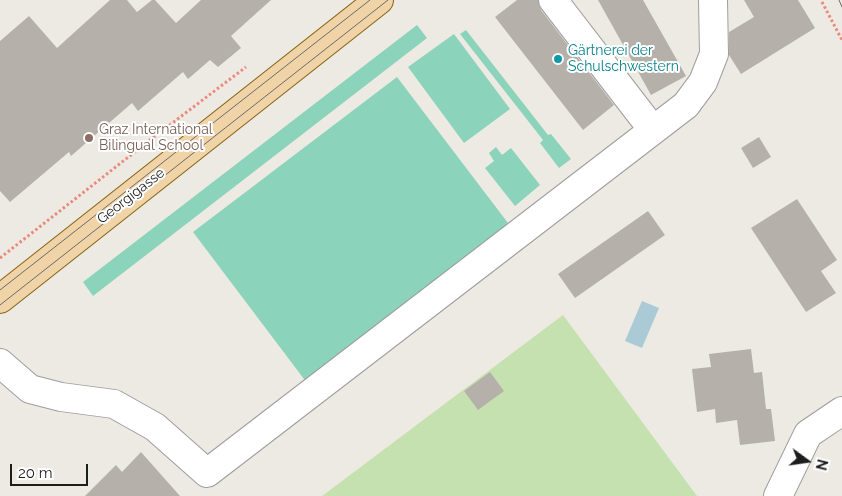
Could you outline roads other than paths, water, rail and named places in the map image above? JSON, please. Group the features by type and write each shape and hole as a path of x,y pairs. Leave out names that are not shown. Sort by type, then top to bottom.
{"main road":[{"name":"Georgigasse","path":"0,299 379,0"}],"lane":[{"path":"553,0 653,130"},
{"path":"0,363 30,389 61,397 114,404 155,427 207,473 686,105 703,82 714,54 712,0"},
{"path":"778,496 808,434 842,412"}],"water":[{"path":"642,301 659,308 642,348 625,341"}],"tram line":[{"path":"0,290 370,0"},
{"path":"0,305 388,0"},
{"path":"839,0 842,7"}],"place":[{"name":"Gärtnerei der Schulschwestern","path":"558,59"},
{"name":"Graz International Bilingual School","path":"89,138"}]}
